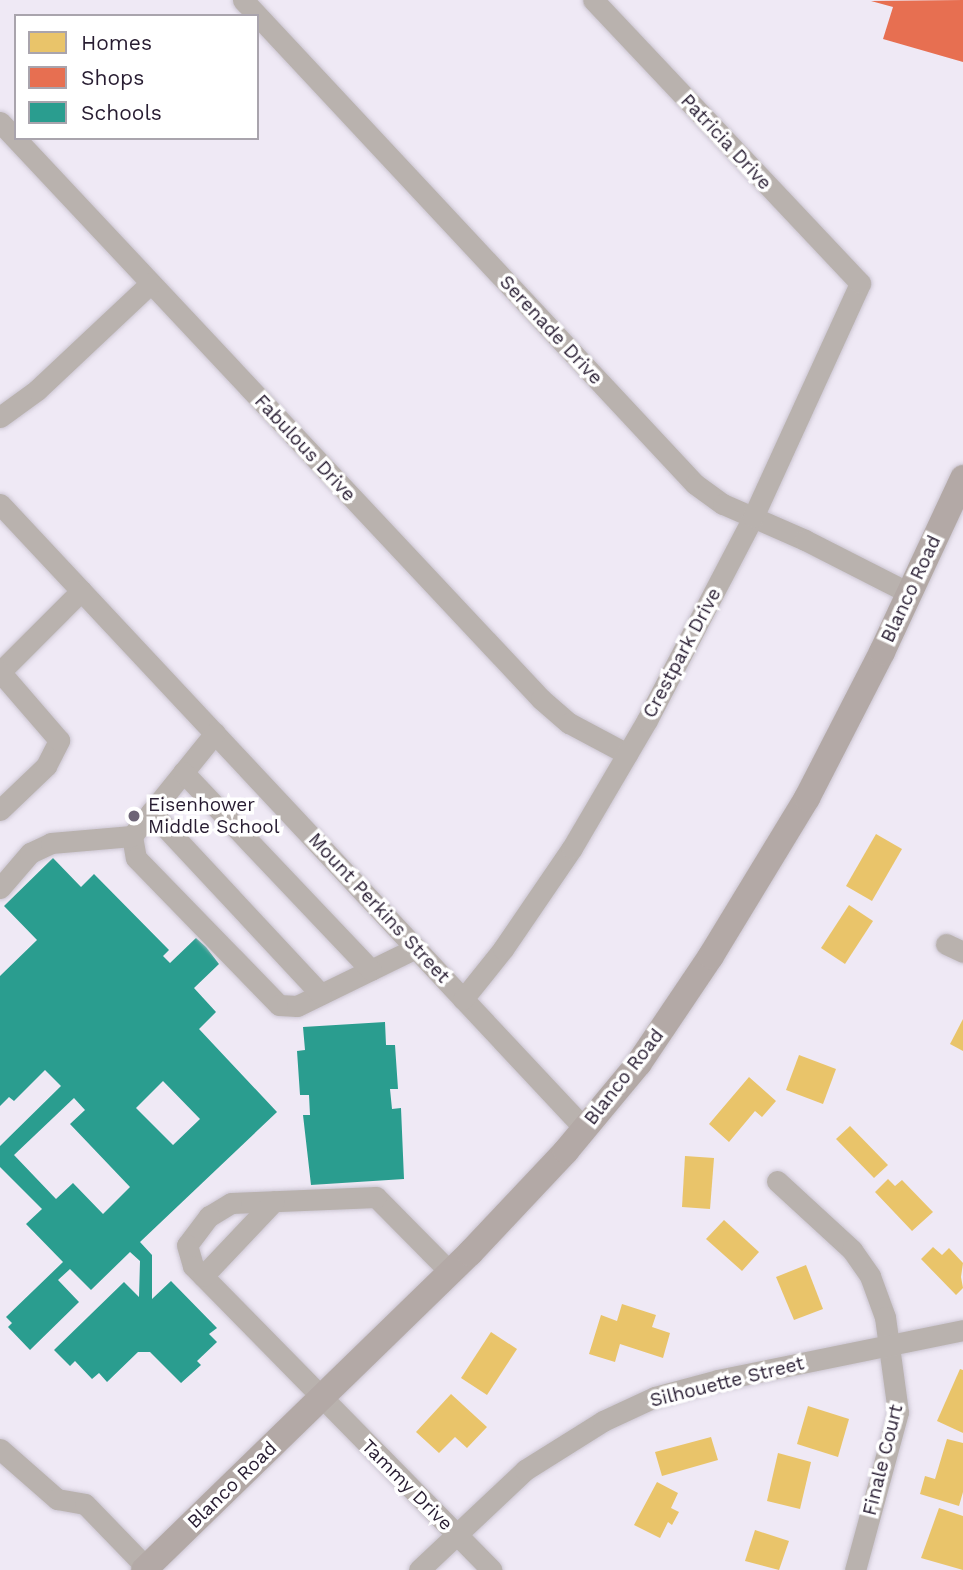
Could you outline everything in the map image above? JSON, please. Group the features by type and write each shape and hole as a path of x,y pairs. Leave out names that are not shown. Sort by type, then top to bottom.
{"main road":[{"name":"Blanco Road","path":"145,1569 450,1272 584,1128 639,1063 711,956 807,798 963,478"}],"street":[{"name":"Serenade Drive","path":"243,0 256,14"},
{"name":"Patricia Drive","path":"593,0 860,284"},
{"name":"Serenade Drive","path":"259,17 695,484 723,505 909,593"},
{"name":"Fabulous Drive","path":"0,122 14,137"},
{"name":"Fabulous Drive","path":"17,140 541,699 569,723 627,754"},
{"path":"0,417 37,390 151,283"},
{"name":"Crestpark Drive","path":"463,999 524,920 572,848 627,754 753,517 860,284"},
{"name":"Mount Perkins Street","path":"0,504 584,1128"},
{"path":"0,810 46,766 59,740 0,672 82,591"},
{"path":"0,888 30,853 51,843 132,836 215,733"},
{"path":"183,772 371,970"},
{"path":"151,812 321,995"},
{"path":"132,836 136,858 279,1005 297,1006 416,948"},
{"name":"Finale Court","path":"777,1181 852,1250 870,1276 885,1317 891,1345 898,1412 855,1570"},
{"path":"203,1276 274,1201 376,1197 450,1272"},
{"name":"Tammy Drive","path":"274,1201 231,1203 209,1216 187,1245 193,1266 492,1570"},
{"name":"Silhouette Street","path":"419,1570 525,1469 603,1421 655,1397 718,1380 963,1330"},
{"path":"0,1449 57,1499 85,1504 145,1569"}],"building: Homes":[{"path":"876,834 902,849 872,901 846,886"},
{"path":"849,905 873,921 845,964 821,948"},
{"path":"963,1019 963,1051 950,1044"},
{"path":"799,1055 836,1069 823,1104 786,1090"},
{"path":"749,1077 776,1101 762,1117 755,1111 729,1142 709,1124"},
{"path":"850,1126 888,1165 874,1178 836,1139"},
{"path":"685,1156 714,1158 710,1209 682,1207"},
{"path":"888,1179 895,1186 902,1180 933,1212 912,1231 875,1192"},
{"path":"724,1220 759,1252 742,1271 706,1239"},
{"path":"933,1247 942,1255 949,1248 963,1263 963,1288 956,1295 921,1259"},
{"path":"806,1265 823,1309 794,1320 776,1277"},
{"path":"622,1304 656,1315 652,1327 670,1333 663,1358 620,1344 615,1362 589,1354 601,1315 617,1321"},
{"path":"491,1332 517,1349 487,1395 461,1378"},
{"path":"960,1369 963,1370 963,1433 937,1421"},
{"path":"451,1394 487,1427 467,1448 455,1437 439,1453 416,1432"},
{"path":"808,1406 849,1419 838,1457 797,1444"},
{"path":"711,1437 718,1460 662,1476 655,1452"},
{"path":"947,1439 963,1443 963,1492 959,1506 920,1494 925,1476 935,1479"},
{"path":"778,1453 811,1462 800,1509 767,1501"},
{"path":"657,1482 678,1493 671,1508 679,1512 672,1525 668,1522 660,1538 634,1525"},
{"path":"939,1508 963,1516 963,1570 921,1558"},
{"path":"755,1530 789,1541 779,1570 745,1561"}],"building: Shops":[{"path":"963,0 963,62 883,39 893,7 871,1"}],"building: Schools":[{"path":"53,858 81,887 94,874 169,950 163,956 170,963 196,938 219,964 194,988 216,1012 199,1029 277,1112 140,1242 152,1255 152,1299 171,1281 217,1328 209,1334 217,1342 197,1361 201,1365 181,1383 150,1352 138,1352 107,1382 99,1373 92,1379 75,1361 70,1366 54,1350 124,1282 139,1297 140,1261 130,1252 91,1290 70,1269 58,1280 79,1302 30,1350 8,1327 12,1323 6,1317 63,1262 26,1224 42,1209 0,1167 0,1146 61,1086 45,1070 14,1101 9,1097 0,1106 0,976 37,940 4,906","holes":["163,1081 200,1119 173,1145 136,1108","74,1098 85,1110 70,1124 130,1187 103,1214 73,1183 56,1199 14,1155"]},
{"path":"385,1022 386,1045 395,1045 398,1089 390,1089 392,1109 401,1108 404,1179 311,1185 303,1115 310,1115 309,1095 300,1095 297,1051 305,1050 303,1027"}],"place":[{"name":"Eisenhower Middle School","path":"134,816"}]}
